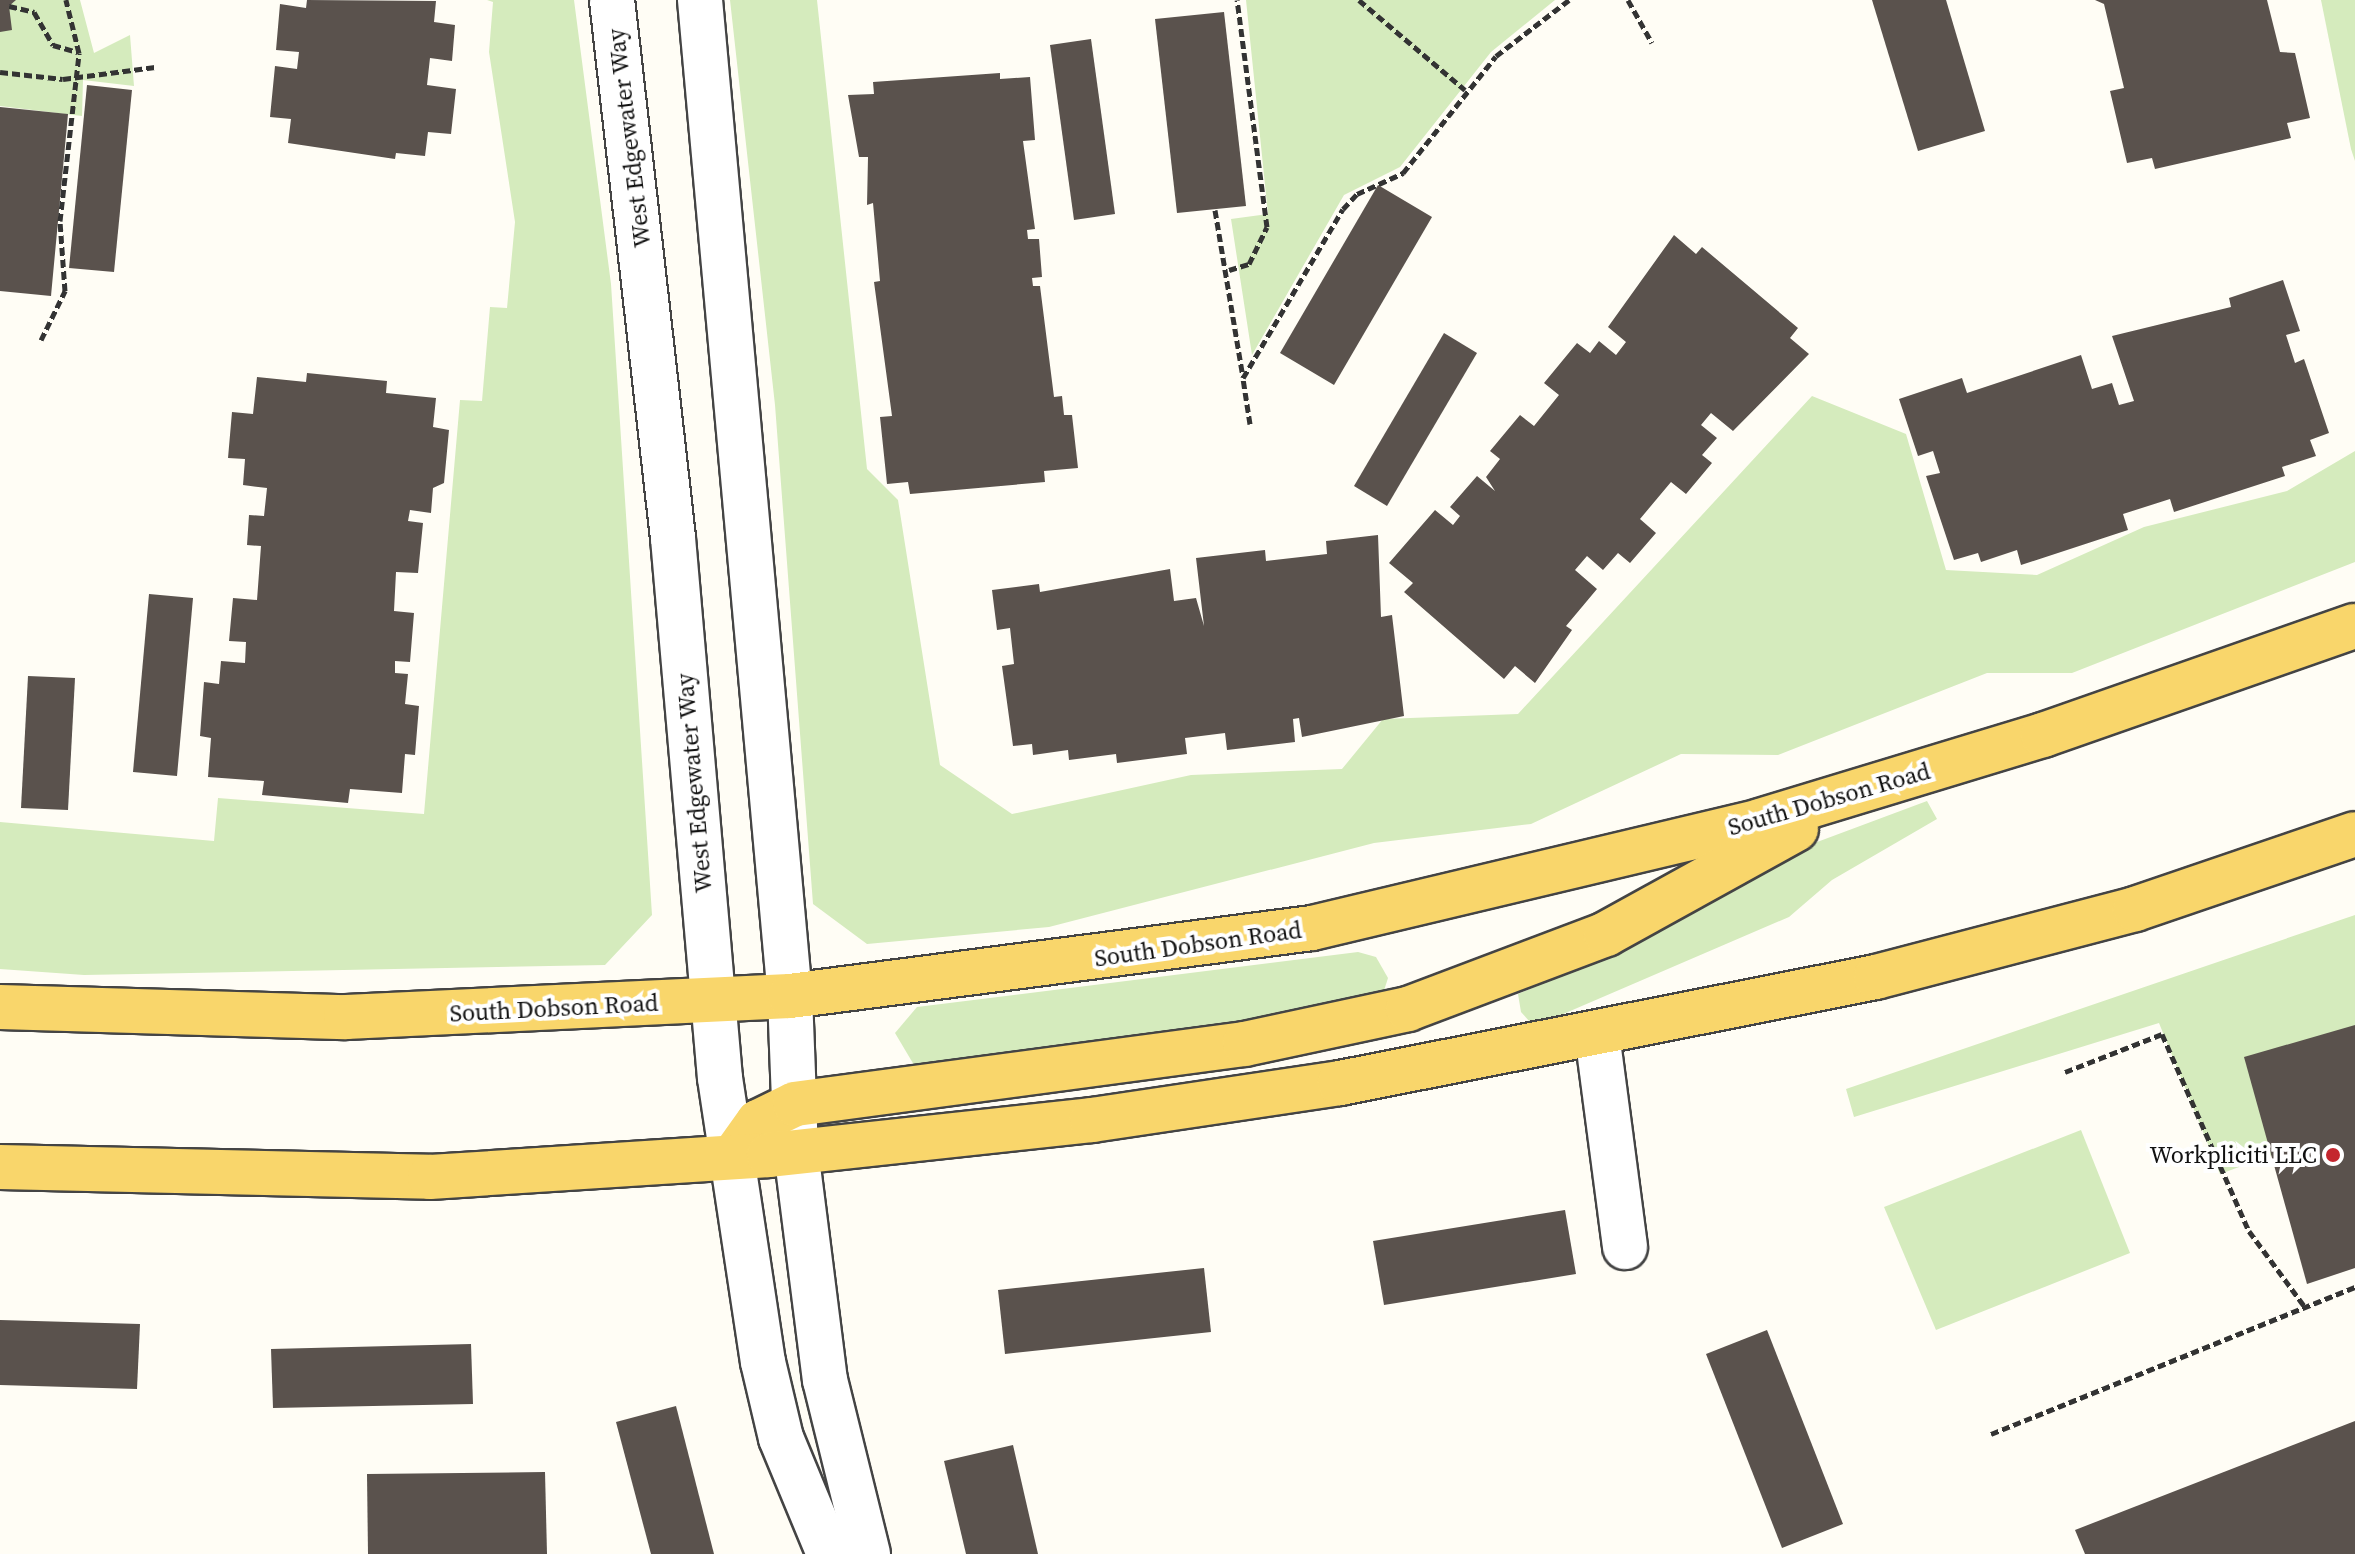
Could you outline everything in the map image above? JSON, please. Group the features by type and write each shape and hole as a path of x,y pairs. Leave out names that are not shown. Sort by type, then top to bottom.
{"main road":[{"name":"South Dobson Road","path":"0,1007 346,1017 790,996 1312,928 1518,884 1895,780 2355,626"},
{"path":"733,1157 758,1122 795,1104 1245,1044 1408,1009 1606,934 1895,780"},
{"path":"0,1167 430,1177 733,1157 1092,1120 1597,1034 1876,977 2120,913 2355,834"}],"street":[{"name":"West Edgewater Way","path":"612,0 673,538 712,999 733,1157 781,1438 829,1554"},
{"path":"700,0 790,996 796,1151 825,1380 868,1554"},
{"path":"1597,1034 1625,1247"}],"path":[{"path":"41,340 65,291 60,221 79,53 66,0"},
{"path":"1229,270 1249,264 1267,227 1237,0"},
{"path":"1359,0 1465,90"},
{"path":"1243,378 1343,209 1357,194 1403,173 1465,90 1496,56 1569,0"},
{"path":"1628,0 1652,43"},
{"path":"9,6 34,12 53,45 79,53"},
{"path":"0,72 77,77 155,67"},
{"path":"1215,210 1229,270 1250,424"},
{"path":"2065,1072 2162,1034 2249,1231 2305,1307"},
{"path":"1991,1434 2355,1287"}],"green space":[{"path":"0,0 80,0 94,53 130,35 134,86 83,80 82,116 0,106"},
{"path":"487,0 574,0 611,284 652,915 605,965 84,975 0,969 0,822 214,841 218,798 424,814 460,400 482,401 490,307 507,308 515,222 489,52 493,2"},
{"path":"730,0 817,0 867,469 898,500 940,765 1012,814 1191,775 1342,769 1383,719 1518,714 1812,396 1906,434 1946,570 2037,575 2144,527 2287,491 2355,451 2355,562 2072,673 1987,673 1778,755 1681,754 1531,824 1374,843 1049,927 867,944 813,904 775,405"},
{"path":"1246,0 1555,0 1491,52 1400,167 1344,195 1252,355 1231,219 1268,214"},
{"path":"2321,0 2355,0 2355,161 2351,149"},
{"path":"1927,801 1937,819 1832,880 1789,917 1547,1021 1530,1022 1521,1012 1518,994 1654,935 1793,851"},
{"path":"2355,915 2355,1025 2272,1155 2220,1174 2159,1023 1854,1117 1846,1089"},
{"path":"1358,952 1376,957 1388,978 1381,1000 1338,1014 914,1065 895,1033 917,1007"},
{"path":"2081,1130 2130,1253 1936,1330 1884,1207"}],"building":[{"path":"0,0 16,0 9,6 12,30 0,32"},
{"path":"307,0 436,1 434,22 455,25 452,61 430,58 427,85 456,89 451,134 428,132 425,156 396,153 395,159 288,143 291,119 270,117 275,66 297,69 299,52 276,50 280,4 306,8"},
{"path":"1872,0 1946,0 1985,131 1918,151"},
{"path":"2095,0 2267,0 2280,52 2295,53 2310,118 2287,123 2291,138 2155,169 2152,158 2127,163 2110,91 2124,88 2104,4"},
{"path":"1224,12 1246,206 1177,213 1155,19"},
{"path":"1091,39 1115,214 1074,220 1050,45"},
{"path":"1000,73 1000,79 1030,77 1035,140 1023,141 1035,229 1027,230 1028,239 1039,239 1042,277 1032,278 1033,286 1040,286 1054,397 1062,396 1064,415 1072,415 1078,468 1044,471 1045,482 910,494 908,482 887,484 880,417 892,416 874,282 880,281 873,203 867,205 868,157 859,157 848,95 874,94 873,82"},
{"path":"87,85 132,90 114,272 69,268"},
{"path":"0,107 68,114 51,296 0,291"},
{"path":"1378,185 1432,217 1334,385 1280,353"},
{"path":"1674,235 1696,254 1702,247 1798,328 1790,338 1809,354 1733,431 1711,413 1701,425 1717,438 1702,455 1712,463 1686,494 1671,482 1640,519 1656,533 1630,563 1618,553 1603,570 1587,556 1575,570 1597,589 1566,626 1572,630 1535,683 1515,666 1504,679 1404,592 1413,583 1389,563 1435,510 1453,525 1460,516 1450,507 1477,476 1495,491 1486,477 1500,459 1490,451 1520,415 1534,426 1559,395 1544,383 1577,343 1590,353 1599,341 1616,355 1626,342 1608,327"},
{"path":"2283,280 2300,331 2286,335 2295,363 2304,359 2329,433 2310,440 2316,456 2282,467 2285,476 2174,512 2170,499 2123,514 2128,530 2021,565 2017,550 1981,562 1978,553 1954,560 1926,476 1940,473 1933,451 1918,456 1899,399 1962,378 1967,393 2081,355 2092,389 2112,383 2119,405 2134,401 2112,336 2231,307 2229,298"},
{"path":"1444,333 1477,353 1387,506 1354,486"},
{"path":"307,373 387,381 386,393 436,398 433,427 449,430 444,483 433,488 431,513 410,510 408,521 423,523 418,573 396,572 394,611 414,613 410,662 395,661 395,673 408,674 405,704 419,706 415,755 405,754 402,793 350,789 348,803 262,795 264,781 208,777 211,738 200,736 204,682 219,684 221,661 245,663 246,642 229,641 233,598 257,600 261,546 247,545 249,515 264,516 267,488 243,485 245,459 228,458 232,412 253,414 257,377 306,382"},
{"path":"1378,535 1381,617 1392,615 1404,716 1302,737 1299,718 1293,719 1295,742 1227,750 1225,733 1185,738 1187,754 1117,763 1116,754 1069,760 1068,750 1033,755 1032,744 1013,746 1002,666 1014,664 1010,628 997,630 992,590 1039,584 1040,592 1170,569 1174,601 1196,598 1204,626 1196,558 1265,550 1266,561 1327,554 1326,541"},
{"path":"149,594 193,598 177,776 133,772"},
{"path":"28,676 75,678 68,810 21,808"},
{"path":"2355,1025 2355,1268 2307,1284 2244,1057"},
{"path":"1565,1210 1576,1274 1384,1305 1373,1241"},
{"path":"1204,1268 1211,1332 1005,1354 998,1290"},
{"path":"0,1320 140,1324 137,1389 0,1385"},
{"path":"1767,1330 1843,1524 1782,1548 1706,1354"},
{"path":"471,1344 473,1404 273,1408 271,1349"},
{"path":"676,1406 714,1554 651,1554 616,1422"},
{"path":"2355,1421 2355,1554 2085,1554 2075,1530"},
{"path":"1013,1445 1038,1554 966,1554 944,1461"},
{"path":"545,1472 547,1554 368,1554 367,1474"}],"place":[{"name":"Workpliciti LLC","path":"2333,1155"}]}
